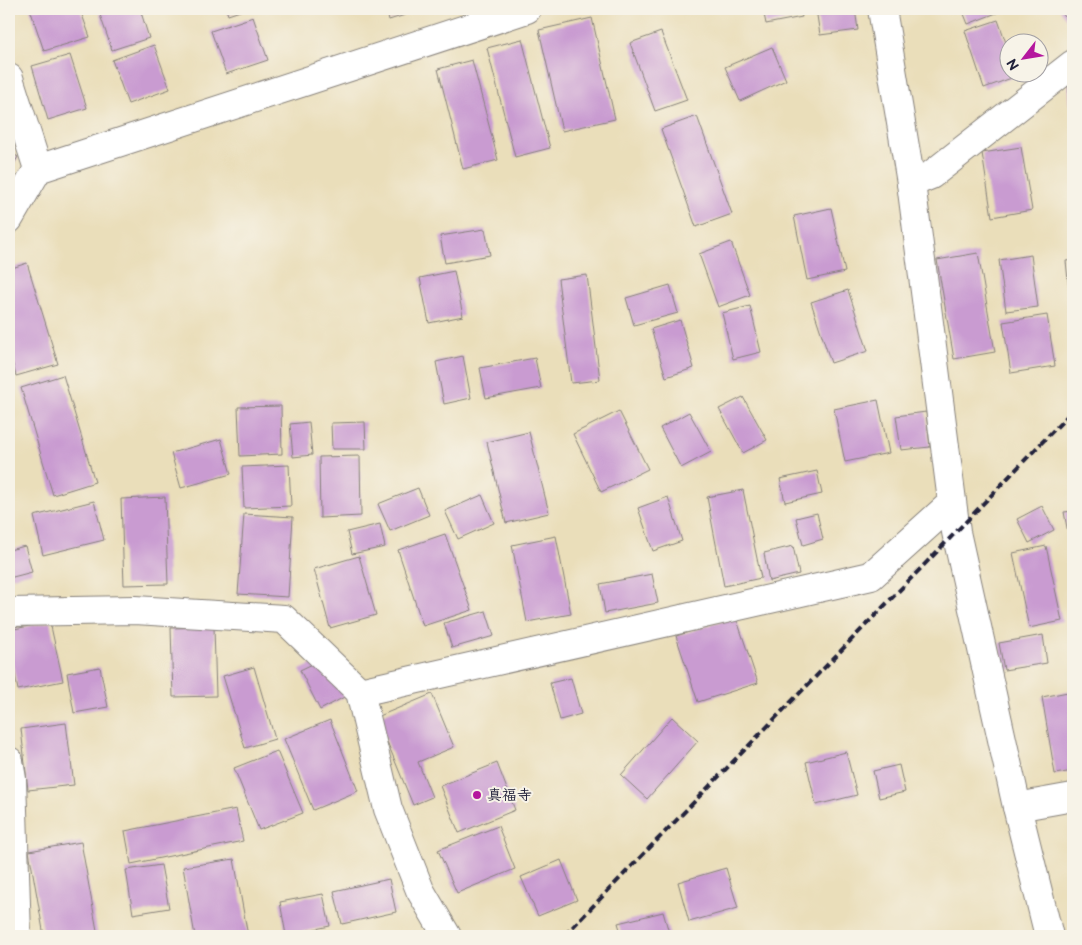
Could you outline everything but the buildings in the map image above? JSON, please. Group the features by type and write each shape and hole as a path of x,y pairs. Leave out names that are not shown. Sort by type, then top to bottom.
{"street":[{"path":"9,219 38,169 527,9"},
{"path":"882,9 911,183 956,532 1017,807 1049,936"},
{"path":"911,183 931,175 1073,64"},
{"path":"9,78 38,169"},
{"path":"360,692 871,576 952,503"},
{"path":"9,612 135,610 284,619 360,692 388,809 420,890 447,936"},
{"path":"9,761 12,779 17,936"},
{"path":"1017,807 1073,797"}],"railway":[{"path":"564,936 1073,410"}],"place":[{"name":"真福寺","path":"477,795"}]}
